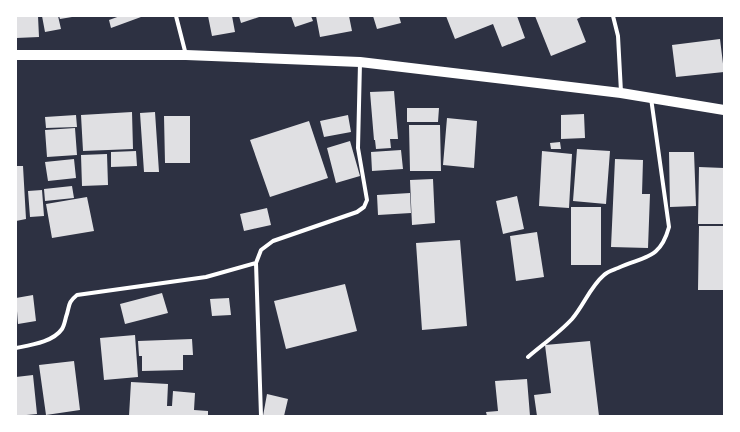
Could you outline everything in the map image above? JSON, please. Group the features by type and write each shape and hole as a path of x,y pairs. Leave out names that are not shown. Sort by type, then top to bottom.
{"main road":[{"path":"16,55 186,55 360,62 621,93 724,110"}],"street":[{"path":"176,16 186,55"},
{"path":"613,16 618,36 621,93"},
{"path":"261,416 256,263 262,250 272,241 357,212 364,207 366,200 358,148 360,62"},
{"path":"528,357 571,320 582,306 592,289 605,274 624,265 646,258 659,249 666,238 669,227 651,98"},
{"path":"16,348 47,340 63,328 70,301 77,295 206,277 256,263"}],"building":[{"path":"38,16 39,37 16,38 16,17"},
{"path":"42,16 58,16 61,29 45,32"},
{"path":"59,16 72,16 72,17 60,19"},
{"path":"120,16 141,17 111,28 109,20"},
{"path":"208,16 232,16 235,32 212,36"},
{"path":"239,16 262,16 241,23"},
{"path":"291,16 311,16 313,21 295,27"},
{"path":"316,16 349,16 352,31 320,37"},
{"path":"373,16 399,16 401,23 377,29"},
{"path":"446,16 517,16 525,38 502,47 493,24 455,39"},
{"path":"535,16 583,16 577,19 586,42 551,56"},
{"path":"720,39 724,72 676,77 672,45"},
{"path":"394,91 398,139 390,139 391,148 376,149 370,92"},
{"path":"407,108 439,108 438,122 407,122"},
{"path":"132,112 133,149 83,151 81,115"},
{"path":"155,112 159,172 144,172 140,113"},
{"path":"584,114 585,138 561,139 561,115"},
{"path":"76,115 77,127 46,128 45,117"},
{"path":"348,115 351,132 324,137 320,121"},
{"path":"164,116 190,116 190,163 165,163"},
{"path":"447,118 477,121 474,168 443,165"},
{"path":"309,121 328,178 270,197 250,140"},
{"path":"409,125 440,125 441,171 410,171"},
{"path":"75,128 77,155 47,157 45,130"},
{"path":"350,141 360,176 336,183 327,148"},
{"path":"560,142 561,149 551,149 550,143"},
{"path":"577,149 610,151 606,204 573,201"},
{"path":"401,150 403,169 372,171 371,152"},
{"path":"136,151 137,166 111,167 111,152"},
{"path":"542,151 572,154 569,208 539,206"},
{"path":"669,152 694,152 696,206 670,207"},
{"path":"107,154 108,185 82,186 81,155"},
{"path":"74,159 76,178 48,181 45,162"},
{"path":"615,159 643,160 642,194 650,194 648,248 611,247"},
{"path":"16,166 23,166 26,219 16,221"},
{"path":"699,167 724,168 723,224 698,224"},
{"path":"433,179 435,223 412,225 410,180"},
{"path":"72,186 74,198 45,201 44,189"},
{"path":"42,190 44,216 30,217 28,191"},
{"path":"410,193 411,213 378,215 377,195"},
{"path":"517,196 524,229 503,234 496,201"},
{"path":"87,197 94,231 52,238 46,204"},
{"path":"571,207 601,207 601,265 571,265"},
{"path":"267,208 271,225 244,231 240,214"},
{"path":"699,226 724,226 724,290 698,290"},
{"path":"537,232 544,277 516,281 510,236"},
{"path":"460,240 467,326 422,330 416,243"},
{"path":"345,284 357,331 286,349 274,301"},
{"path":"162,293 168,313 125,324 120,304"},
{"path":"33,295 36,321 18,324 16,298"},
{"path":"229,298 231,315 212,316 210,299"},
{"path":"135,335 138,377 104,380 100,338"},
{"path":"192,339 193,355 183,355 183,370 142,371 142,356 139,356 138,341"},
{"path":"590,341 599,416 537,416 534,395 551,393 545,345"},
{"path":"74,361 80,410 46,415 39,365"},
{"path":"33,375 37,414 16,416 16,377"},
{"path":"527,379 530,416 487,416 486,412 498,411 495,381"},
{"path":"131,382 168,384 167,406 172,406 173,391 195,393 194,410 208,411 208,416 129,416"},
{"path":"267,394 288,399 284,416 263,416"}]}
